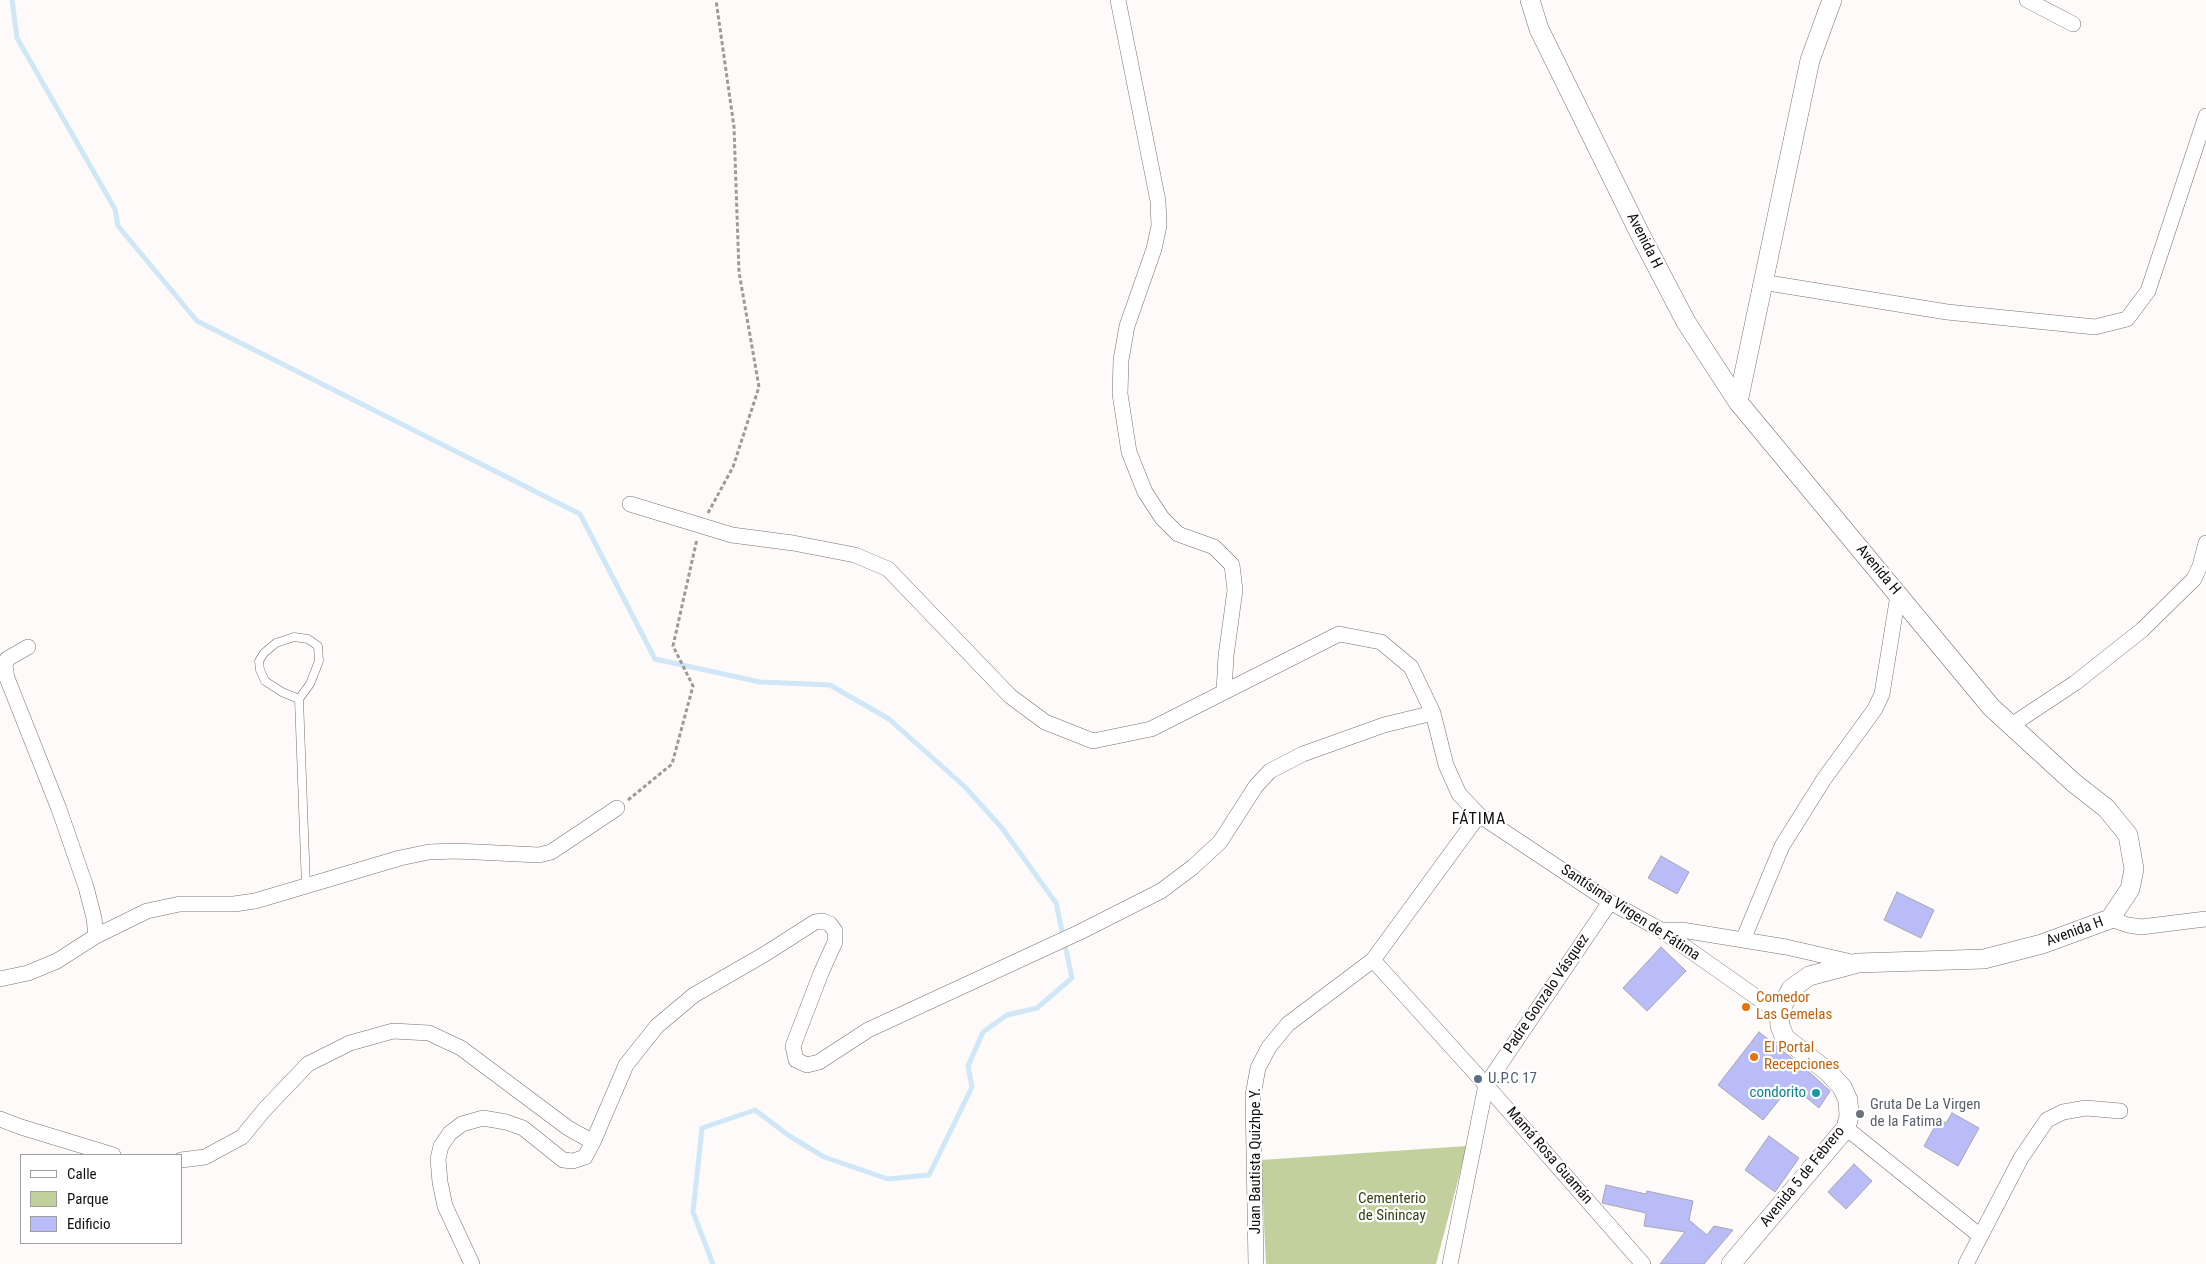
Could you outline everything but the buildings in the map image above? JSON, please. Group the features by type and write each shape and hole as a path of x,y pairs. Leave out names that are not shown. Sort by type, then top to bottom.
{"street":[{"path":"1118,0 1158,201 1159,226 1154,249 1127,326 1121,360 1120,394 1129,452 1145,492 1162,518 1178,534 1214,547 1232,565 1235,590 1226,656 1224,692"},
{"name":"Avenida H","path":"1530,0 1539,28 1641,236 1686,322 1738,402 1991,707 2074,783 2106,808 2128,834 2134,869 2130,889 2110,919 2042,944 1984,959 1858,963"},
{"path":"1738,402 1810,60 1832,0"},
{"path":"2027,0 2072,24"},
{"path":"1762,282 1947,312 2096,327 2127,319 2148,291 2206,116"},
{"name":"Santísima Virgen de Fátima","path":"630,504 732,536 793,543 855,555 888,569 1010,696 1045,722 1093,741 1151,729 1340,634 1381,642 1411,667 1433,713 1446,765 1459,794 1479,815 1610,902 1661,930 1779,1014"},
{"path":"2010,726 2076,683 2142,630 2194,579 2200,566 2206,543"},
{"path":"1743,940 1782,846 1824,780 1875,709 1882,694 1898,595"},
{"path":"28,647 7,659 5,666 7,678 71,843 86,887 94,918 96,936"},
{"path":"472,1264 445,1206 438,1159 441,1146 450,1133 462,1124 482,1118 506,1122 523,1128 563,1160 573,1161 585,1156 626,1066 657,1026 694,995 765,954 815,922 830,924 835,931 835,942 793,1046 796,1060 807,1064 820,1062 868,1030 1080,932 1161,891 1193,867 1220,842 1256,786 1270,771 1303,754 1384,725 1433,713"},
{"path":"0,979 28,972 57,961 96,936 147,911 180,904 234,904 256,901 400,858 429,852 456,850 522,856 540,855 551,852 617,808"},
{"name":"Juan Bautista Quizhpe Y.","path":"1256,1264 1254,1095 1258,1068 1269,1047 1288,1024 1373,960 1479,815"},
{"name":"Padre Gonzalo Vásquez","path":"1450,1264 1486,1085 1610,902"},
{"path":"2110,919 2141,927 2206,918"},
{"path":"1661,930 1682,930 1786,946 1858,963"},
{"name":"Mamá Rosa Guamán","path":"1373,960 1643,1264"},
{"path":"1779,1014 1791,989 1809,976 1858,963"},
{"name":"Avenida 5 de Febrero","path":"1731,1264 1846,1128 1849,1116 1848,1100 1842,1087 1828,1072 1784,1038 1779,1014"},
{"path":"182,1160 205,1157 242,1138 265,1109 308,1064 350,1043 392,1031 429,1033 461,1048 568,1128 593,1142"},
{"path":"1966,1264 1979,1235 2021,1158 2048,1120 2063,1112 2086,1108 2120,1111"},
{"path":"0,1119 110,1154"},
{"path":"1846,1128 1979,1235"}],"lane":[{"path":"299,699 282,692 265,681 260,670 259,661 264,653 276,643 294,637 308,639 318,646 319,653 319,661 310,684 299,699 306,886"}],"path":[{"path":"617,808 672,764 693,686 673,646 700,527 734,467 759,387 739,272 734,127 716,0"}],"green space":[{"name":"Cementerio de Sinincay","path":"1467,1146 1436,1264 1266,1264 1261,1160"}],"waterway":[{"path":"12,0 17,38 115,209 118,226 197,321 580,514 655,659 760,682 830,685 889,719 964,786 1002,828 1056,903 1072,978 1037,1008 1007,1015 983,1032 968,1066 972,1087 929,1175 888,1179 824,1157 788,1135 755,1110 702,1128 693,1212 713,1264"}],"place":[{"name":"Comedor Las Gemelas","path":"1746,1007"},
{"name":"El Portal Recepciones","path":"1754,1057"},
{"name":"U.P.C 17","path":"1478,1079"},
{"name":"condorito","path":"1816,1093"},
{"name":"Gruta De La Virgen de la Fatima","path":"1860,1114"}],"district":[{"name":"FÁTIMA","path":"1479,820"}]}
